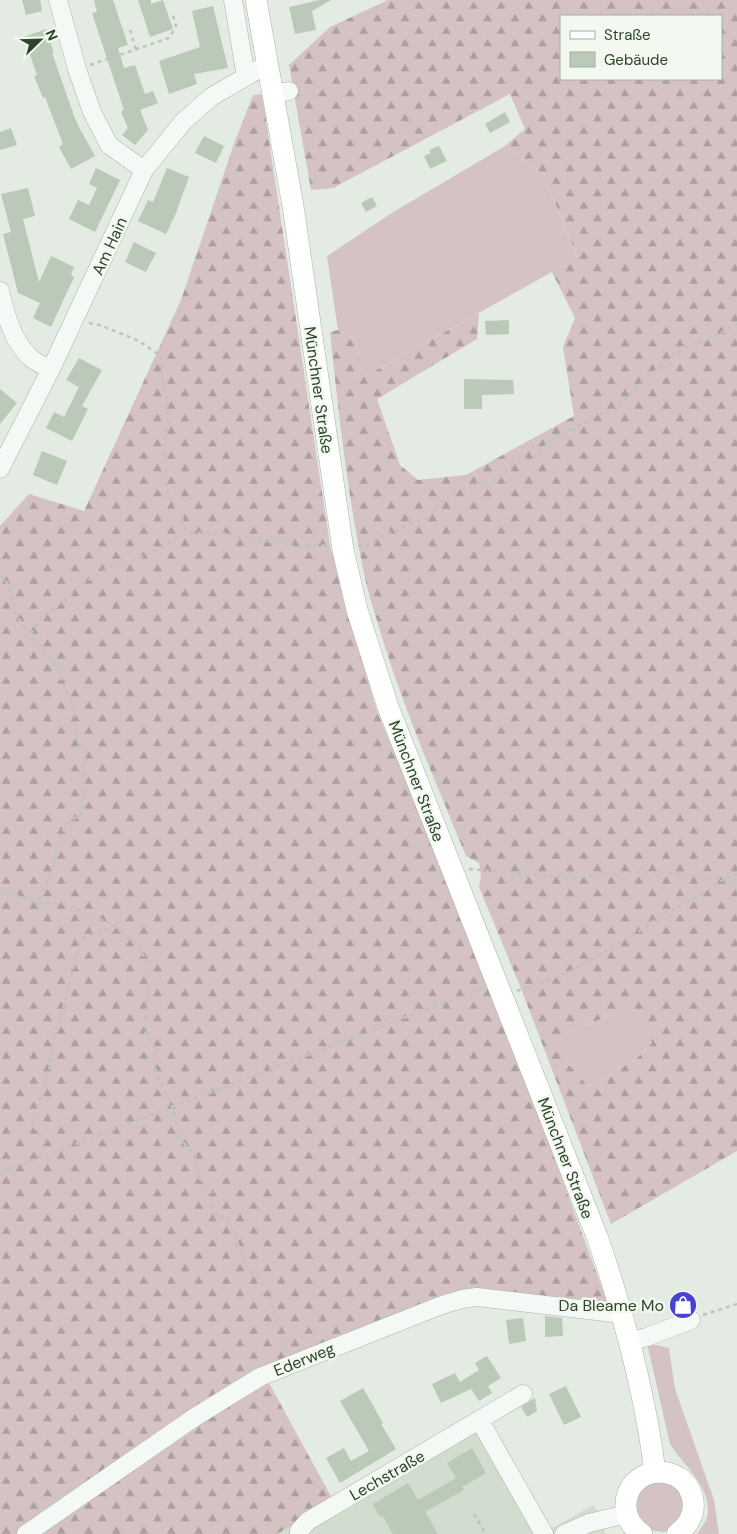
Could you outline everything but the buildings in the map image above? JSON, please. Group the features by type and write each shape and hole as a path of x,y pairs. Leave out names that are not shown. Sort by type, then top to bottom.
{"main road":[{"name":"Münchner Straße","path":"256,0 268,66 281,92 278,116 290,148 343,550 357,610 374,644 394,704 521,1025 598,1239 629,1342 648,1426 655,1472"},
{"path":"642,1534 629,1522 626,1501 629,1490 644,1475 664,1472 675,1475 684,1481 690,1490 693,1500 693,1511 690,1521 684,1530 677,1534"}],"street":[{"path":"58,0 77,69 92,112 109,145 144,170"},
{"path":"233,0 246,77"},
{"name":"Am Hain","path":"0,469 77,316 144,170 183,122 211,97 259,69 268,66"},
{"path":"0,292 7,319 17,340 31,358 51,369"},
{"name":"Ederweg","path":"26,1534 195,1416 260,1376 374,1331 462,1299 477,1297 622,1314"},
{"path":"629,1342 690,1320"},
{"name":"Lechstraße","path":"299,1534 299,1531 308,1521 523,1394"},
{"path":"480,1421 544,1534"},
{"path":"564,1534 589,1523 627,1514"}],"path":[{"path":"77,69 170,38 176,26 173,15"},
{"path":"130,30 136,50"},
{"path":"77,316 84,322 100,325 139,341 161,356 160,368 167,406 168,430 165,436 166,489 175,507 181,514 187,534"},
{"path":"31,634 42,618 81,584 112,567 145,556 187,534 222,533 249,538 255,542 282,541 286,545 305,548 321,544 343,550 368,544 390,532 429,518 445,498 474,484 499,479 511,466 536,456 550,440 560,434 587,422 598,414 615,411 646,376 660,368 669,358 691,344 704,342 737,324"},
{"path":"0,575 8,584 18,618 56,667 67,693 71,697 78,744 87,754 81,785 84,791 83,814 68,822 62,832 50,875 38,903"},
{"path":"472,870 571,878 644,871 724,879 737,890"},
{"path":"516,992 573,970 637,933 660,916 700,895 724,879 737,874"},
{"path":"0,892 13,894 38,903 64,904 113,925 140,948 149,969 145,1032 155,1048 154,1066 172,1107 180,1138 196,1158 199,1178 211,1191 212,1212 231,1226 247,1267 270,1291 274,1314 292,1364"},
{"path":"38,1158 46,1143 32,1124 35,1108 50,1067 55,1030 60,1020 81,940 87,936 99,934 113,925"},
{"path":"513,983 519,999"},
{"path":"0,1173 488,985"},
{"path":"690,1320 737,1304"},
{"path":"474,1514 486,1534"}],"shaded area":[{"path":"479,1426 541,1534 277,1534 334,1502"},
{"path":"594,1505 606,1534 541,1534"}],"green space":[{"path":"388,0 737,0 737,1151 611,1224 522,991 479,887 481,875 479,863 466,856 410,718 381,634 366,583 354,521 330,332 338,330 356,340 364,377 479,313 477,339 377,399 400,465 418,480 466,475 574,416 563,347 575,318 552,272 577,257 544,175 505,146 525,129 510,94 333,188 311,190 289,65 330,27","holes":["623,1010 640,1011 652,1043 636,1059 589,1087 568,1064 562,1035"]},
{"path":"262,94 330,545 357,643 377,711 498,1003 610,1310 480,1294 263,1372 334,1502 277,1534 0,1534 0,526 29,494 84,511 181,300 235,141 253,95"},
{"path":"505,146 544,175 577,258 364,377 356,340 338,330 327,256 390,214"},
{"path":"623,1010 640,1011 652,1043 636,1059 589,1087 568,1064 562,1035"},
{"path":"647,1343 669,1348 675,1389 714,1500 719,1534 697,1534 707,1517 706,1497 696,1478 670,1444"},
{"path":"648,1482 673,1483 686,1504 673,1529 664,1532 649,1530 635,1511 634,1507 637,1497"}],"place":[{"name":"Da Bleame Mo","path":"683,1305"}]}
